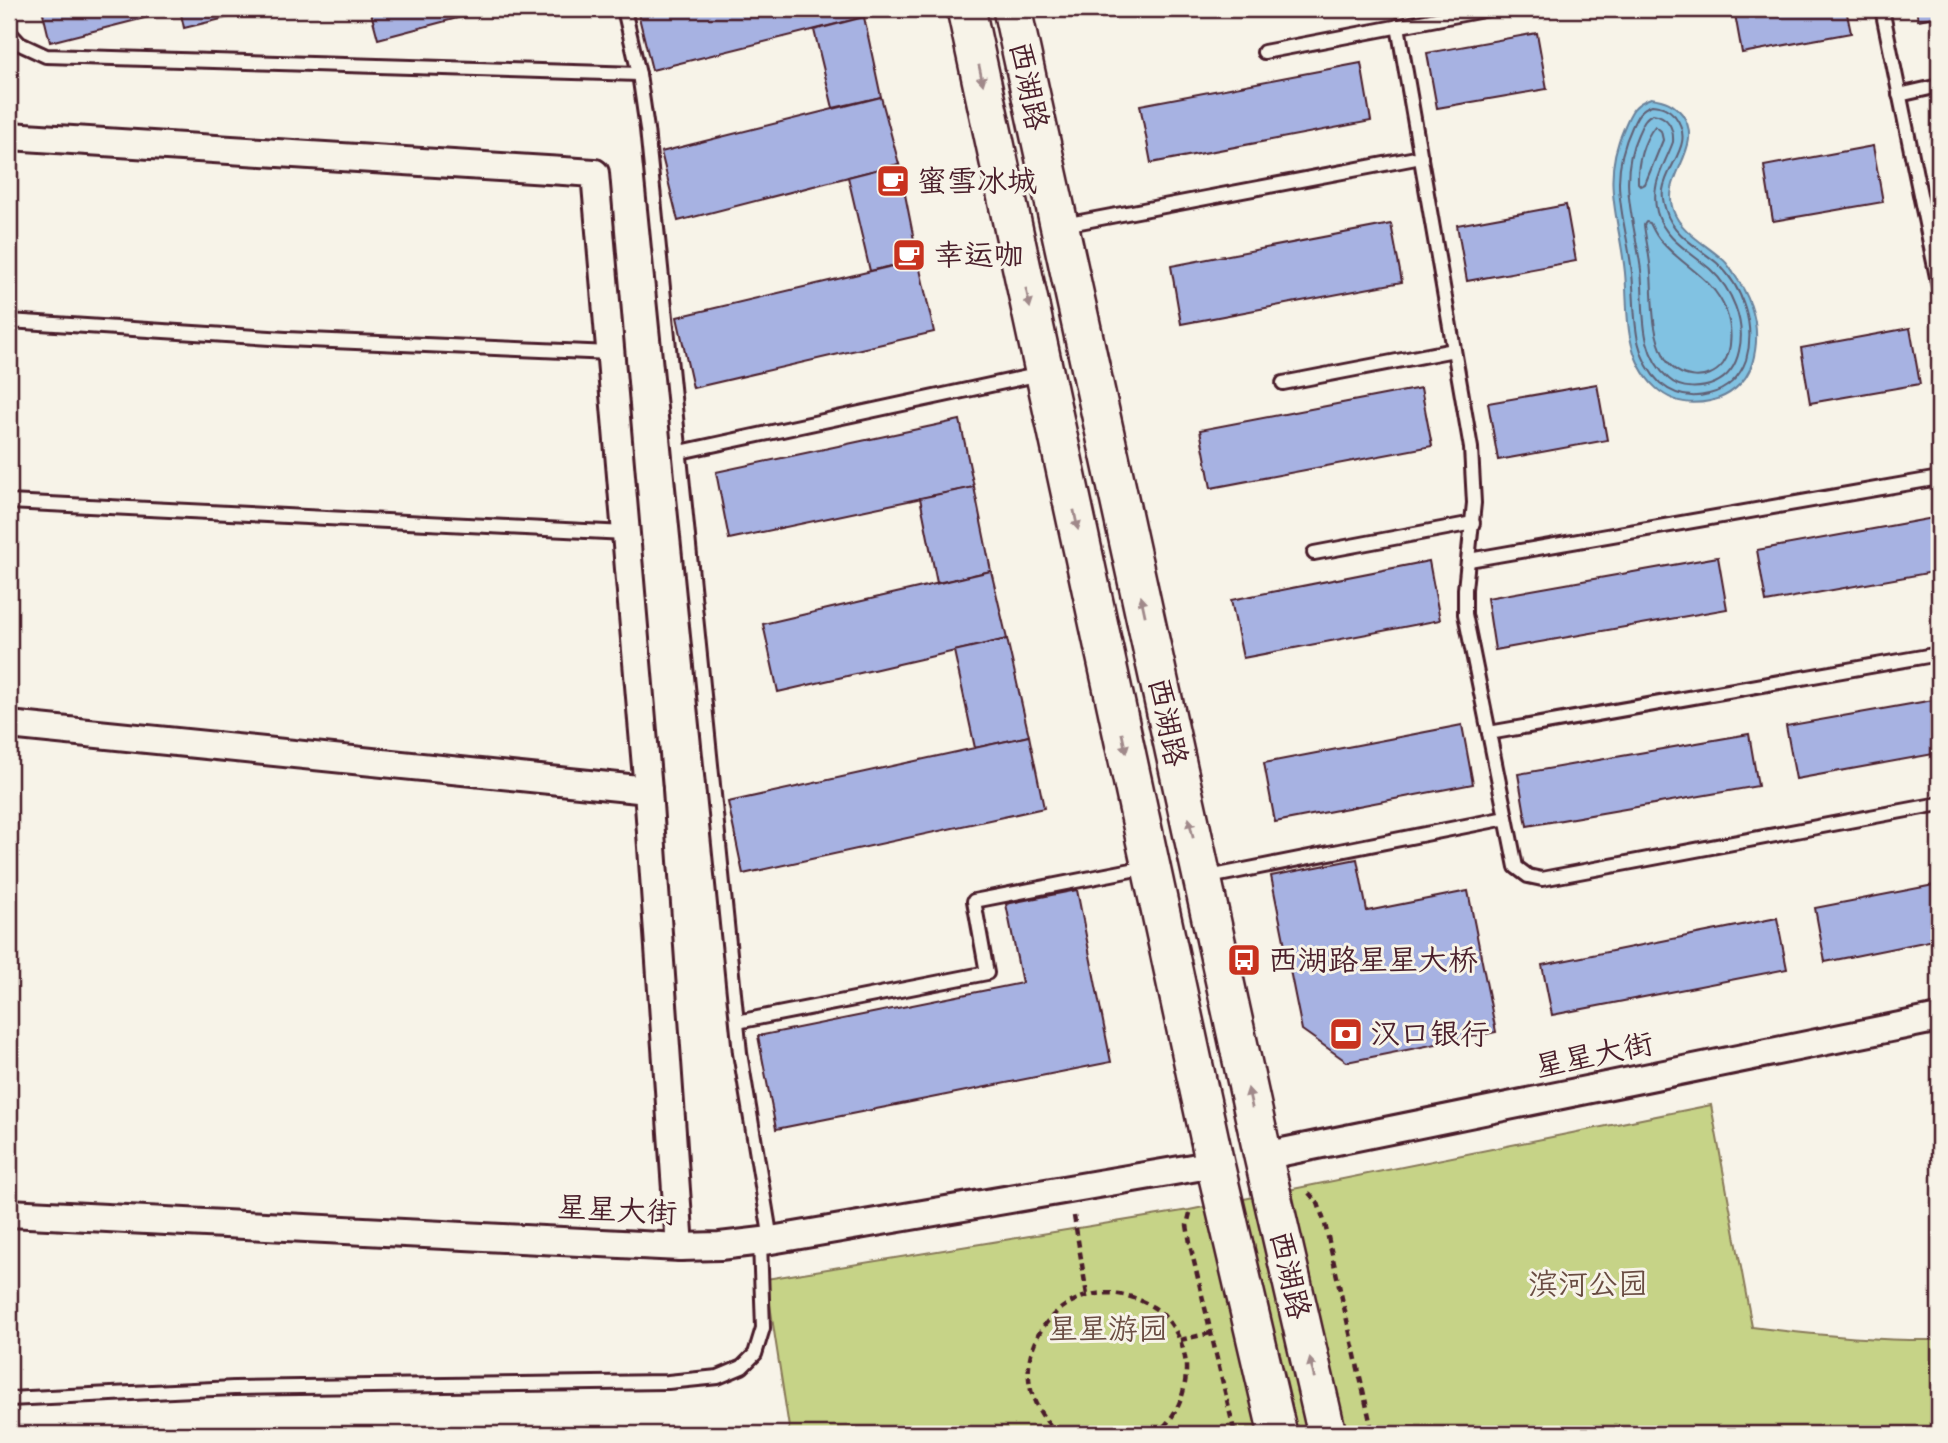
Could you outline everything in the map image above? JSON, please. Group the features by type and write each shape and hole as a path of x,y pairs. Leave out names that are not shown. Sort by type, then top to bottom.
{"main road":[{"name":"西湖路","path":"966,9 1215,1164 1278,1434"},
{"name":"西湖路","path":"1012,9 1263,1156 1327,1434"}],"street":[{"path":"9,136 595,173 648,790 680,1247"},
{"path":"9,725 648,790"},
{"name":"星星大街","path":"1263,1156 1939,1018"},
{"name":"星星大街","path":"9,1213 680,1247 720,1246 766,1241 1215,1164"}],"lane":[{"path":"9,1399 234,1388 668,1382 718,1377 742,1367 755,1354 763,1328 766,1241 740,1053 647,129 639,74 624,9"},
{"path":"1264,52 1489,9"},
{"path":"1882,9 1939,287"},
{"path":"1398,26 1474,473 1473,523 1465,589 1465,614 1516,867 1528,876 1542,879 1939,804"},
{"path":"9,32 20,44 46,56 639,74"},
{"path":"1899,95 1939,86"},
{"path":"1060,226 1421,157"},
{"path":"9,321 286,339 611,353"},
{"path":"1283,383 1454,351"},
{"path":"680,452 1045,373"},
{"path":"1469,560 1939,478"},
{"path":"9,502 626,533"},
{"path":"1314,553 1473,523"},
{"path":"1489,733 1939,654"},
{"path":"1202,878 1506,818"},
{"path":"737,1022 988,973 974,901 1151,866"}],"path":[{"path":"1069,1189 1087,1295"},
{"path":"1306,1190 1318,1203 1325,1224 1373,1434"},
{"path":"1056,1434 1032,1398 1027,1371 1032,1345 1045,1322 1063,1305 1087,1295 1113,1293 1138,1298 1160,1311 1176,1331 1185,1355 1187,1380 1179,1406 1163,1428 1154,1434"},
{"path":"1180,1340 1211,1333"}],"green space":[{"name":"滨河公园","path":"1711,1105 1752,1327 1845,1337 1939,1340 1939,1434 790,1434 766,1279 1189,1210"}],"water":[{"path":"1651,98 1665,101 1675,107 1688,126 1687,150 1671,197 1676,218 1687,231 1727,263 1747,295 1754,317 1755,352 1746,377 1724,396 1710,401 1680,401 1656,388 1640,366 1630,337 1623,254 1612,183 1613,166 1617,147 1631,113"}],"building":[{"path":"42,9 180,9 50,42"},
{"path":"180,9 263,9 184,28"},
{"path":"370,9 479,9 480,12 378,39"},
{"path":"637,9 862,9 864,17 652,70"},
{"path":"1734,9 1846,9 1851,33 1742,53"},
{"path":"1916,9 1939,9 1939,16 1918,20"},
{"path":"864,17 881,97 833,108 814,30"},
{"path":"1537,33 1547,89 1437,108 1427,53"},
{"path":"1361,63 1371,121 1151,163 1140,105"},
{"path":"881,97 899,164 678,221 661,152"},
{"path":"1873,146 1883,202 1773,221 1764,166"},
{"path":"899,164 918,260 870,271 848,177"},
{"path":"1566,205 1576,261 1467,281 1457,225"},
{"path":"1391,224 1402,282 1181,324 1171,266"},
{"path":"918,260 934,332 693,388 677,317"},
{"path":"1910,328 1920,384 1810,403 1801,348"},
{"path":"1597,384 1607,440 1498,460 1488,403"},
{"path":"1421,388 1432,446 1211,488 1200,430"},
{"path":"960,420 974,487 729,539 716,472"},
{"path":"974,487 991,571 937,583 920,498"},
{"path":"1939,517 1939,571 1766,602 1757,550"},
{"path":"1718,557 1727,609 1495,650 1487,598"},
{"path":"1429,561 1440,620 1243,658 1231,600"},
{"path":"991,571 1007,639 778,692 763,624"},
{"path":"1007,639 1029,736 975,748 954,651"},
{"path":"1939,699 1939,753 1796,779 1786,726"},
{"path":"1462,725 1473,784 1275,822 1264,763"},
{"path":"1749,734 1758,786 1527,826 1518,774"},
{"path":"1029,736 1044,808 743,874 728,802"},
{"path":"1357,859 1367,911 1468,891 1496,1032 1347,1062 1302,1030 1271,876"},
{"path":"1939,884 1939,939 1825,962 1815,908"},
{"path":"1077,890 1111,1062 776,1129 758,1036 1022,983 1006,904"},
{"path":"1777,918 1787,969 1552,1015 1542,965"}],"place":[{"name":"蜜雪冰城","path":"893,181"},
{"name":"幸运咖","path":"909,255"},
{"name":"西湖路星星大桥","path":"1244,960"},
{"name":"汉口银行","path":"1346,1034"}],"park label":[{"name":"星星游园","path":"1108,1329"}]}
